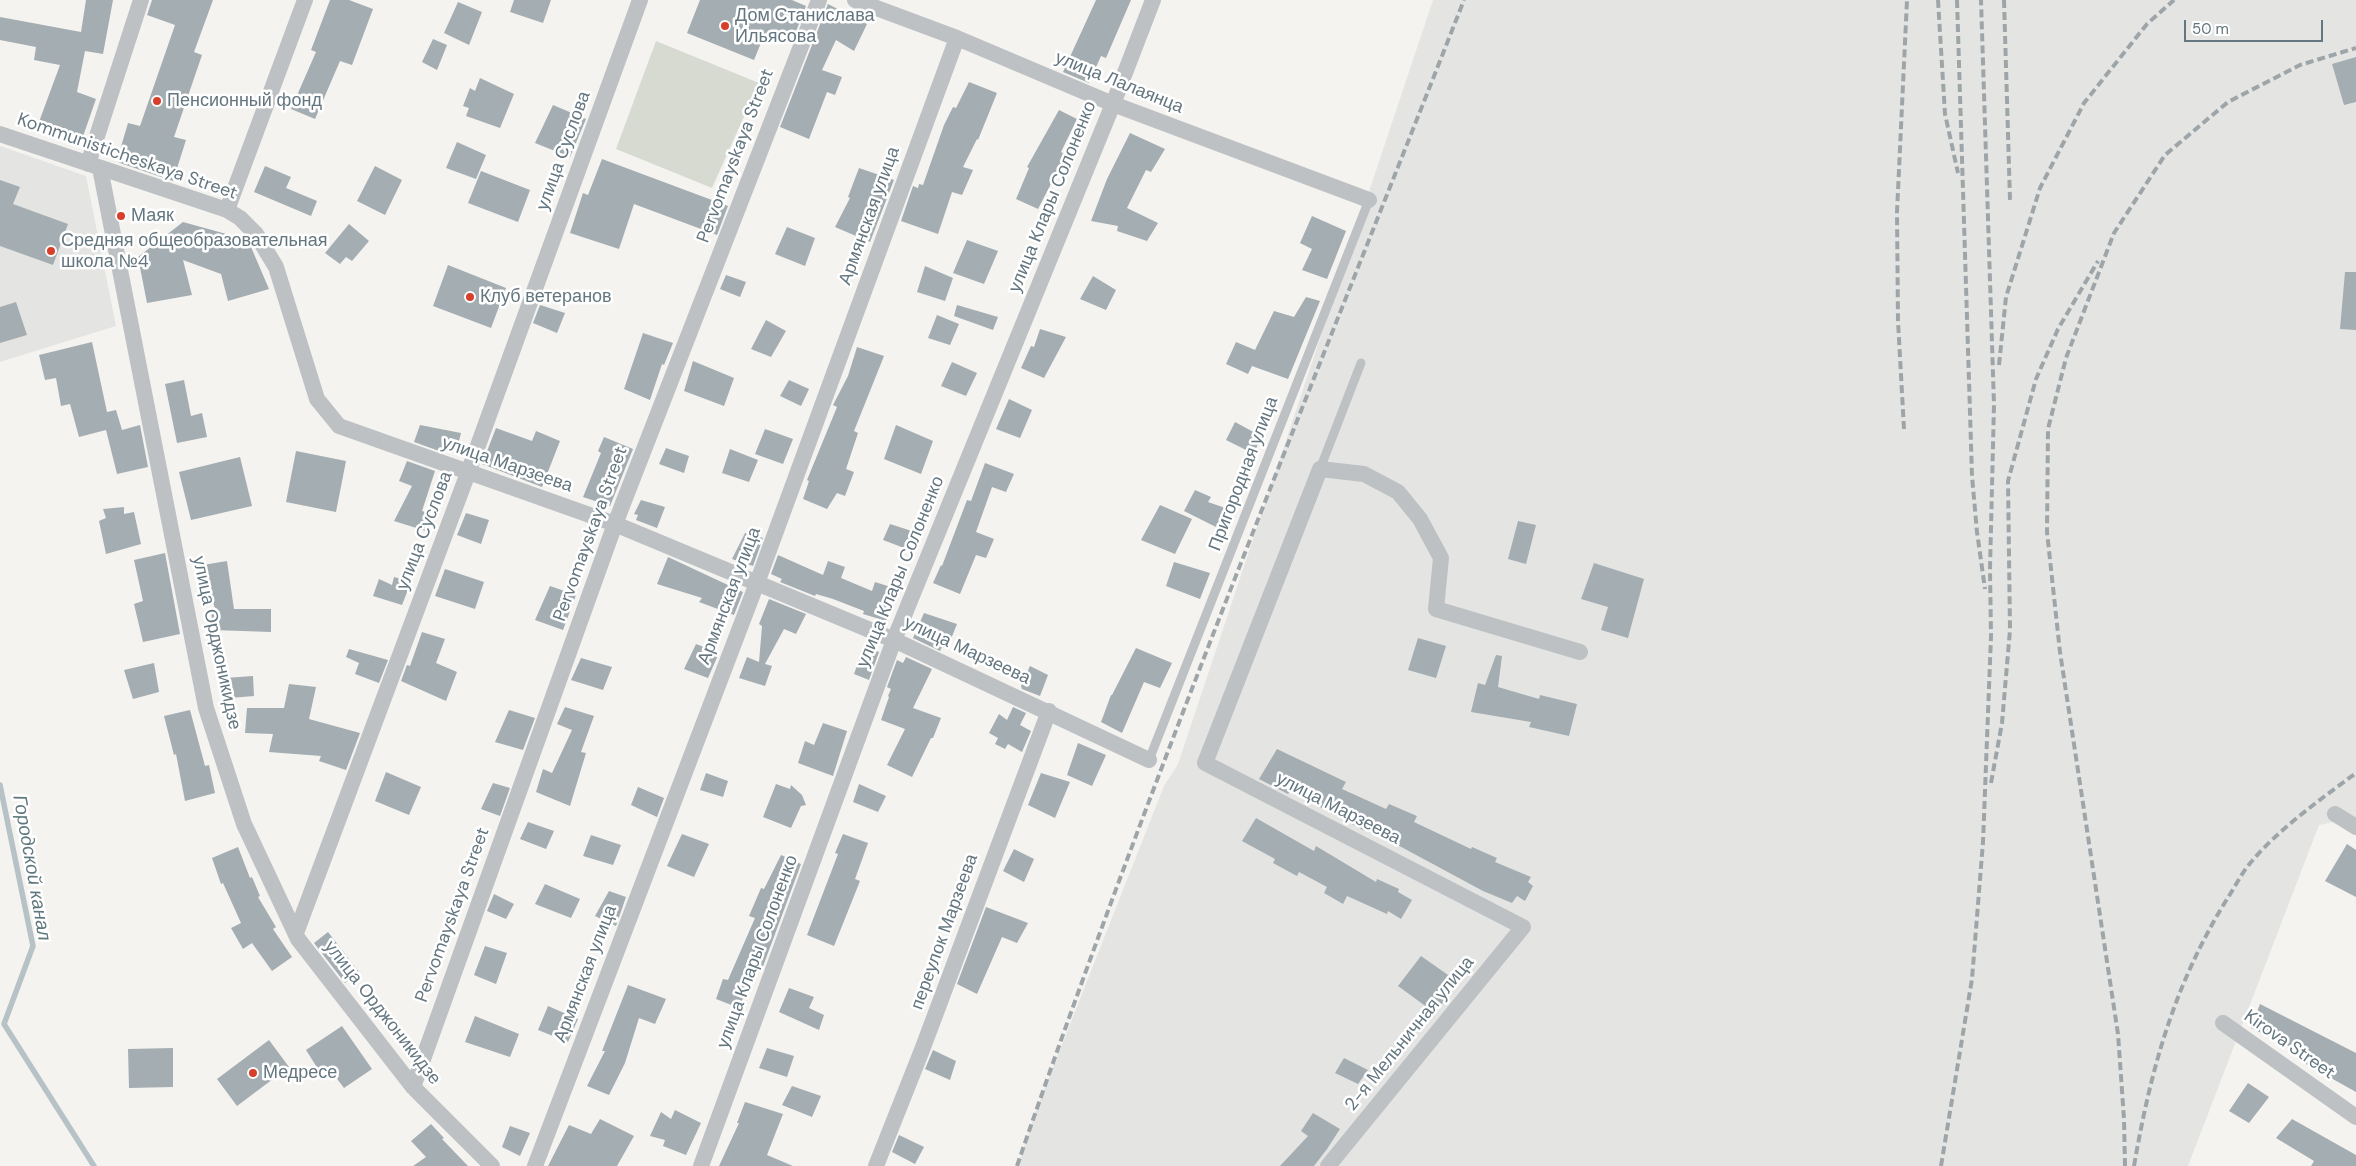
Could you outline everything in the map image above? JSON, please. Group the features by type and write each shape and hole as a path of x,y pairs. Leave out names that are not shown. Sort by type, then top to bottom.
{"street":[{"path":"94,166 142,0"},
{"path":"233,214 304,0"},
{"name":"улица Суслова","path":"296,933 468,473 640,0"},
{"name":"Pervomayskaya Street","path":"413,1087 615,524 819,0"},
{"name":"улица Лалаянца","path":"855,0 957,38 1113,104 1369,200"},
{"name":"улица Клары Солоненко","path":"701,1166 894,640 1113,104 1153,0"},
{"name":"Армянская улица","path":"535,1166 757,583 957,38"},
{"name":"Kommunisticheskaya Street","path":"0,134 233,214"},
{"name":"улица Орджоникидзе","path":"94,166 206,708 244,824 296,933 413,1087 492,1166"},
{"name":"улица Марзеева","path":"233,214 256,234 276,267 317,399 339,426 615,524 894,640 1049,711 1149,760"},
{"path":"1320,468 1364,474 1398,492 1409,505 1420,519 1441,558 1436,609 1580,652"},
{"name":"улица Марзеева","path":"1320,468 1204,763 1523,927"},
{"name":"переулок Марзеева","path":"876,1166 922,1050 1049,711"},
{"path":"2335,814 2356,827"},
{"name":"2-я Мельничная улица","path":"1328,1166 1523,927"},
{"name":"Kirova Street","path":"2223,1023 2356,1117"}],"lane":[{"name":"Пригородная улица","path":"1149,760 1369,200"},
{"path":"1320,468 1361,364"}],"shaded area":[{"path":"1433,0 2356,0 2356,817 2319,825 2188,1166 1018,1166 1035,1113 1164,786 1178,764"},
{"path":"656,41 759,83 712,188 616,149"},
{"name":"Средняя общеобразовательная школа №4","path":"0,146 86,176 116,326 0,362"}],"building":[{"path":"86,0 113,0 103,54 85,51 77,92 96,99 80,145 36,130 60,65 34,60 36,47 0,40 0,17 81,32"},
{"path":"152,0 213,0 194,52 202,55 174,137 186,140 173,181 120,163 117,160 128,123 140,126 175,25 147,15"},
{"path":"330,0 349,0 373,9 352,65 340,61 315,119 291,109 316,52 311,50"},
{"path":"514,0 551,0 543,23 510,12"},
{"name":"Дом Станислава Ильясова","path":"700,0 792,0 806,6 791,44 765,33 754,60 687,33"},
{"path":"1096,0 1131,0 1106,58 1101,56 1089,83 1063,72"},
{"path":"458,2 482,12 469,45 444,33"},
{"path":"828,4 867,24 854,51 836,40 822,70 842,77 835,95 827,92 809,139 780,127"},
{"path":"433,39 447,45 437,70 422,62"},
{"path":"2356,57 2356,102 2344,105 2332,64"},
{"path":"480,78 514,94 500,128 466,116 469,108 463,106 470,88 475,91"},
{"path":"969,82 997,93 978,140 963,167 973,170 962,195 952,192 938,234 901,221 913,186 918,188 919,184 923,185 944,125 953,107 956,108"},
{"path":"553,105 586,119 570,157 535,143"},
{"path":"1059,110 1077,119 1061,152 1066,155 1038,209 1016,199 1029,168 1027,167"},
{"path":"1130,133 1165,149 1151,172 1146,170 1127,208 1158,223 1147,241 1117,231 1118,226 1091,221 1107,179"},
{"path":"457,142 486,155 476,179 446,168"},
{"path":"602,159 728,206 717,235 634,204 619,249 570,233 583,193 588,195"},
{"path":"265,166 291,177 286,188 317,201 311,216 254,192"},
{"path":"375,166 402,180 385,215 357,201"},
{"path":"859,168 894,180 870,242 835,227 850,198 848,197"},
{"path":"481,171 530,190 518,222 468,203"},
{"path":"0,180 20,187 13,204 68,224 53,265 0,246"},
{"path":"1312,216 1346,231 1327,279 1302,270 1312,249 1300,243"},
{"path":"183,222 248,240 269,289 228,301 221,274 183,260 192,295 147,303 138,257"},
{"path":"349,224 369,241 352,261 346,257 340,264 325,253"},
{"path":"787,227 815,238 805,266 775,254"},
{"path":"967,240 998,251 984,284 953,273"},
{"name":"Клуб ветеранов","path":"448,265 506,288 491,328 433,306"},
{"path":"925,266 953,278 945,301 917,292"},
{"path":"2345,272 2356,272 2356,330 2340,329"},
{"path":"726,275 746,282 740,297 720,289"},
{"path":"1093,276 1116,290 1106,310 1080,299"},
{"path":"1306,297 1320,301 1288,379 1252,366 1248,374 1226,364 1236,342 1255,350 1274,311 1294,317"},
{"path":"16,302 27,335 0,343 0,307"},
{"path":"540,305 565,313 557,333 533,323"},
{"path":"957,305 998,317 993,330 954,316"},
{"path":"937,315 959,324 950,345 928,338"},
{"path":"766,320 786,331 771,357 751,349"},
{"path":"1040,329 1066,337 1044,378 1021,368 1031,346 1034,347"},
{"path":"643,333 673,343 664,365 662,364 650,400 624,389"},
{"path":"92,342 107,412 116,410 122,430 140,425 148,467 117,474 106,430 79,437 70,404 61,406 56,378 45,380 39,355"},
{"path":"857,347 884,356 854,431 858,433 846,469 854,472 845,496 837,493 827,509 803,499 809,481 807,480 837,407 833,405 848,376"},
{"path":"693,361 734,378 724,406 684,391"},
{"path":"952,362 977,373 966,396 941,386"},
{"path":"184,380 191,416 202,413 207,437 177,443 165,384"},
{"path":"789,380 809,389 801,406 780,396"},
{"path":"1009,399 1032,410 1020,438 996,429"},
{"path":"1235,422 1261,436 1254,454 1226,440"},
{"path":"420,425 461,433 456,453 443,449 442,452 414,442"},
{"path":"896,425 933,441 921,474 884,459"},
{"path":"496,428 532,441 536,431 560,441 542,487 482,464"},
{"path":"765,429 793,439 783,464 755,454"},
{"path":"604,437 633,449 610,506 583,497 601,453 598,451"},
{"path":"666,448 689,456 684,473 659,464"},
{"path":"730,449 758,460 749,482 722,473"},
{"path":"296,451 346,461 336,512 286,502"},
{"path":"240,457 252,506 191,520 179,472"},
{"path":"407,461 435,471 422,511 433,514 429,532 394,521 412,486 399,481"},
{"path":"985,463 1014,474 1006,492 992,487 976,532 994,539 986,558 976,555 960,594 933,583 942,566 967,500 971,501"},
{"path":"1195,490 1211,497 1208,502 1234,511 1224,531 1184,511"},
{"path":"641,500 665,507 657,528 636,520 638,515 634,514"},
{"path":"1160,505 1192,519 1175,554 1141,540"},
{"path":"124,507 124,514 134,512 141,544 106,554 99,521 106,518 103,509"},
{"path":"466,513 489,520 481,544 457,535"},
{"path":"1518,521 1536,525 1526,564 1508,559"},
{"path":"890,524 918,533 912,551 883,540"},
{"path":"745,533 763,538 753,566 732,559"},
{"path":"165,553 180,634 143,642 134,604 143,601 134,560"},
{"path":"778,555 823,575 828,561 845,567 841,578 872,591 875,582 897,589 886,621 863,614 864,611 833,599 816,594 815,596 780,582 782,579 771,574"},
{"path":"668,557 743,592 734,615 699,602 702,598 657,584"},
{"path":"227,561 234,609 271,609 271,632 213,630 211,609 215,609 203,565"},
{"path":"1174,562 1210,573 1200,599 1166,586"},
{"path":"1594,563 1644,579 1628,638 1601,630 1608,607 1581,599"},
{"path":"445,569 484,582 475,609 435,596"},
{"path":"394,577 411,582 402,605 373,596 379,579 392,585"},
{"path":"550,586 576,595 563,630 535,620"},
{"path":"769,599 806,614 796,634 784,629 765,664 772,666 765,686 739,678 747,657 759,662 762,626 759,624"},
{"path":"924,613 957,624 947,649 942,647 940,651 913,638"},
{"path":"422,632 445,639 436,663 457,672 446,701 401,681 407,665 410,666"},
{"path":"1418,638 1446,646 1436,678 1408,670"},
{"path":"696,644 719,653 708,678 684,669"},
{"path":"864,646 879,652 869,680 854,674"},
{"path":"1136,648 1172,663 1160,688 1144,682 1122,733 1101,722 1111,695"},
{"path":"349,649 388,660 379,683 355,674 359,663 346,657"},
{"path":"1496,655 1502,656 1498,687 1539,699 1540,695 1577,704 1569,736 1529,727 1531,722 1471,712 1478,683 1485,685"},
{"path":"906,657 932,669 913,708 941,718 933,738 931,738 912,777 887,765 905,729 881,720 891,689 887,687 897,660 903,663"},
{"path":"581,658 612,667 603,690 571,680"},
{"path":"154,663 159,692 133,699 124,670"},
{"path":"1030,666 1048,675 1040,696 1022,689 1021,686"},
{"path":"253,676 254,696 230,698 225,678"},
{"path":"289,684 316,687 309,719 360,733 346,770 319,761 321,756 269,752 273,734 245,733 247,708 284,708"},
{"path":"565,707 594,716 581,752 586,753 570,806 536,792 543,769 552,773 572,730 557,724"},
{"path":"1013,707 1026,713 1020,725 1031,731 1022,752 1008,744 1005,749 995,744 998,738 989,733 999,714 1007,720"},
{"path":"190,710 205,766 209,765 215,793 185,801 176,754 174,755 164,716"},
{"path":"509,710 535,718 523,750 495,742"},
{"path":"823,723 847,731 833,776 798,763 805,741 814,745"},
{"path":"1078,743 1106,755 1092,786 1067,775"},
{"path":"1277,749 1346,782 1342,789 1386,809 1389,804 1417,816 1414,822 1471,849 1472,847 1497,858 1495,862 1531,877 1528,882 1533,886 1525,901 1517,896 1512,903 1483,891 1366,828 1365,831 1290,791 1288,794 1259,779"},
{"path":"386,772 421,787 409,815 375,801"},
{"path":"706,773 728,781 723,797 700,790"},
{"path":"1041,773 1070,782 1055,818 1028,805"},
{"path":"493,783 510,788 500,816 481,809"},
{"path":"776,784 790,789 791,785 802,795 806,805 801,806 791,828 763,817"},
{"path":"859,784 886,796 878,812 853,802"},
{"path":"638,787 664,798 657,817 631,805"},
{"path":"1256,818 1314,851 1316,846 1376,882 1377,879 1399,889 1398,892 1412,900 1401,919 1388,911 1387,914 1347,896 1343,904 1324,893 1327,887 1299,872 1297,876 1273,863 1275,859 1242,841"},
{"path":"528,822 554,831 546,849 520,839"},
{"path":"682,834 709,844 694,877 667,866"},
{"path":"843,834 868,843 855,879 860,881 834,946 807,935 838,854 835,853"},
{"path":"591,835 621,845 613,865 583,856"},
{"path":"2347,844 2356,850 2356,897 2325,881"},
{"path":"238,847 250,878 252,877 260,896 258,897 276,927 273,929 292,957 272,971 252,943 243,949 231,928 241,923 223,883 221,884 212,858"},
{"path":"1014,849 1034,859 1024,882 1003,871"},
{"path":"781,855 801,864 762,969 756,967 739,1008 716,999 723,979 728,980 755,918 749,916 761,888 764,889"},
{"path":"545,884 580,899 571,918 535,904"},
{"path":"609,891 626,897 616,926 595,916"},
{"path":"494,894 514,904 506,919 487,911"},
{"path":"986,907 1028,923 1017,943 1002,937 977,994 957,984"},
{"path":"328,932 359,972 345,983 314,943"},
{"path":"485,946 507,953 496,984 474,975"},
{"path":"1421,956 1458,982 1435,1013 1398,986"},
{"path":"628,985 666,999 655,1024 639,1018 625,1063 609,1095 587,1086 605,1051 602,1051"},
{"path":"789,988 814,997 809,1008 824,1015 819,1030 779,1012"},
{"path":"2260,1004 2356,1053 2356,1092 2297,1059 2301,1052 2251,1028"},
{"path":"548,1006 578,1019 568,1042 538,1030"},
{"path":"475,1016 519,1034 510,1057 465,1042"},
{"path":"342,1026 372,1069 344,1088 328,1067 318,1069 306,1050"},
{"name":"Медресе","path":"269,1040 289,1067 237,1106 217,1079"},
{"path":"173,1048 173,1087 129,1088 128,1049"},
{"path":"767,1048 794,1056 787,1077 759,1068"},
{"path":"933,1050 956,1061 950,1080 925,1069"},
{"path":"1344,1058 1368,1070 1358,1084 1335,1073"},
{"path":"2248,1083 2269,1097 2249,1123 2229,1111"},
{"path":"792,1086 821,1096 812,1117 782,1105"},
{"path":"745,1102 783,1114 767,1155 793,1166 719,1166 739,1123 737,1123"},
{"path":"675,1110 701,1123 686,1155 663,1146 665,1140 650,1136 661,1112 671,1119"},
{"path":"1313,1113 1340,1129 1314,1166 1280,1166 1308,1136 1301,1131"},
{"path":"600,1119 634,1136 617,1166 548,1166 569,1125 591,1134"},
{"path":"2292,1119 2356,1155 2356,1166 2311,1166 2314,1161 2276,1138"},
{"path":"431,1124 444,1138 442,1139 468,1166 413,1166 426,1157 411,1141"},
{"path":"510,1126 530,1133 520,1156 502,1147"},
{"path":"899,1135 924,1147 915,1164 892,1152"}],"waterway":[{"name":"Городской канал","path":"0,785 33,946 4,1024 94,1166"}],"railway":[{"path":"1017,1166 1122,872 1234,580 1464,0"},
{"path":"1904,429 1898,321 1897,212 1907,0"},
{"path":"1938,0 1945,114 1958,173"},
{"path":"1957,0 1972,476 1985,589"},
{"path":"1941,1166 1972,979 1983,842 1991,636 1990,569 1994,405 1981,0"},
{"path":"2004,0 2010,200"},
{"path":"1999,365 2006,297 2040,188 2084,103 2147,24 2174,0"},
{"path":"2125,1166 2118,1034 2060,652 2047,532 2048,429 2066,358 2114,233 2165,155 2228,102 2300,65 2356,48"},
{"path":"1991,783 2002,723 2010,630 2008,481 2036,379 2058,329 2098,261"},
{"path":"2134,1166 2148,1095 2167,1028 2192,963 2208,931 2248,865 2301,814 2356,773"}],"place":[{"name":"Дом Станислава Ильясова","path":"725,26"},
{"name":"Пенсионный фонд","path":"157,101"},
{"name":"Маяк","path":"121,216"},
{"name":"Средняя общеобразовательная школа №4","path":"51,251"},
{"name":"Клуб ветеранов","path":"470,297"},
{"name":"Медресе","path":"253,1073"}]}
